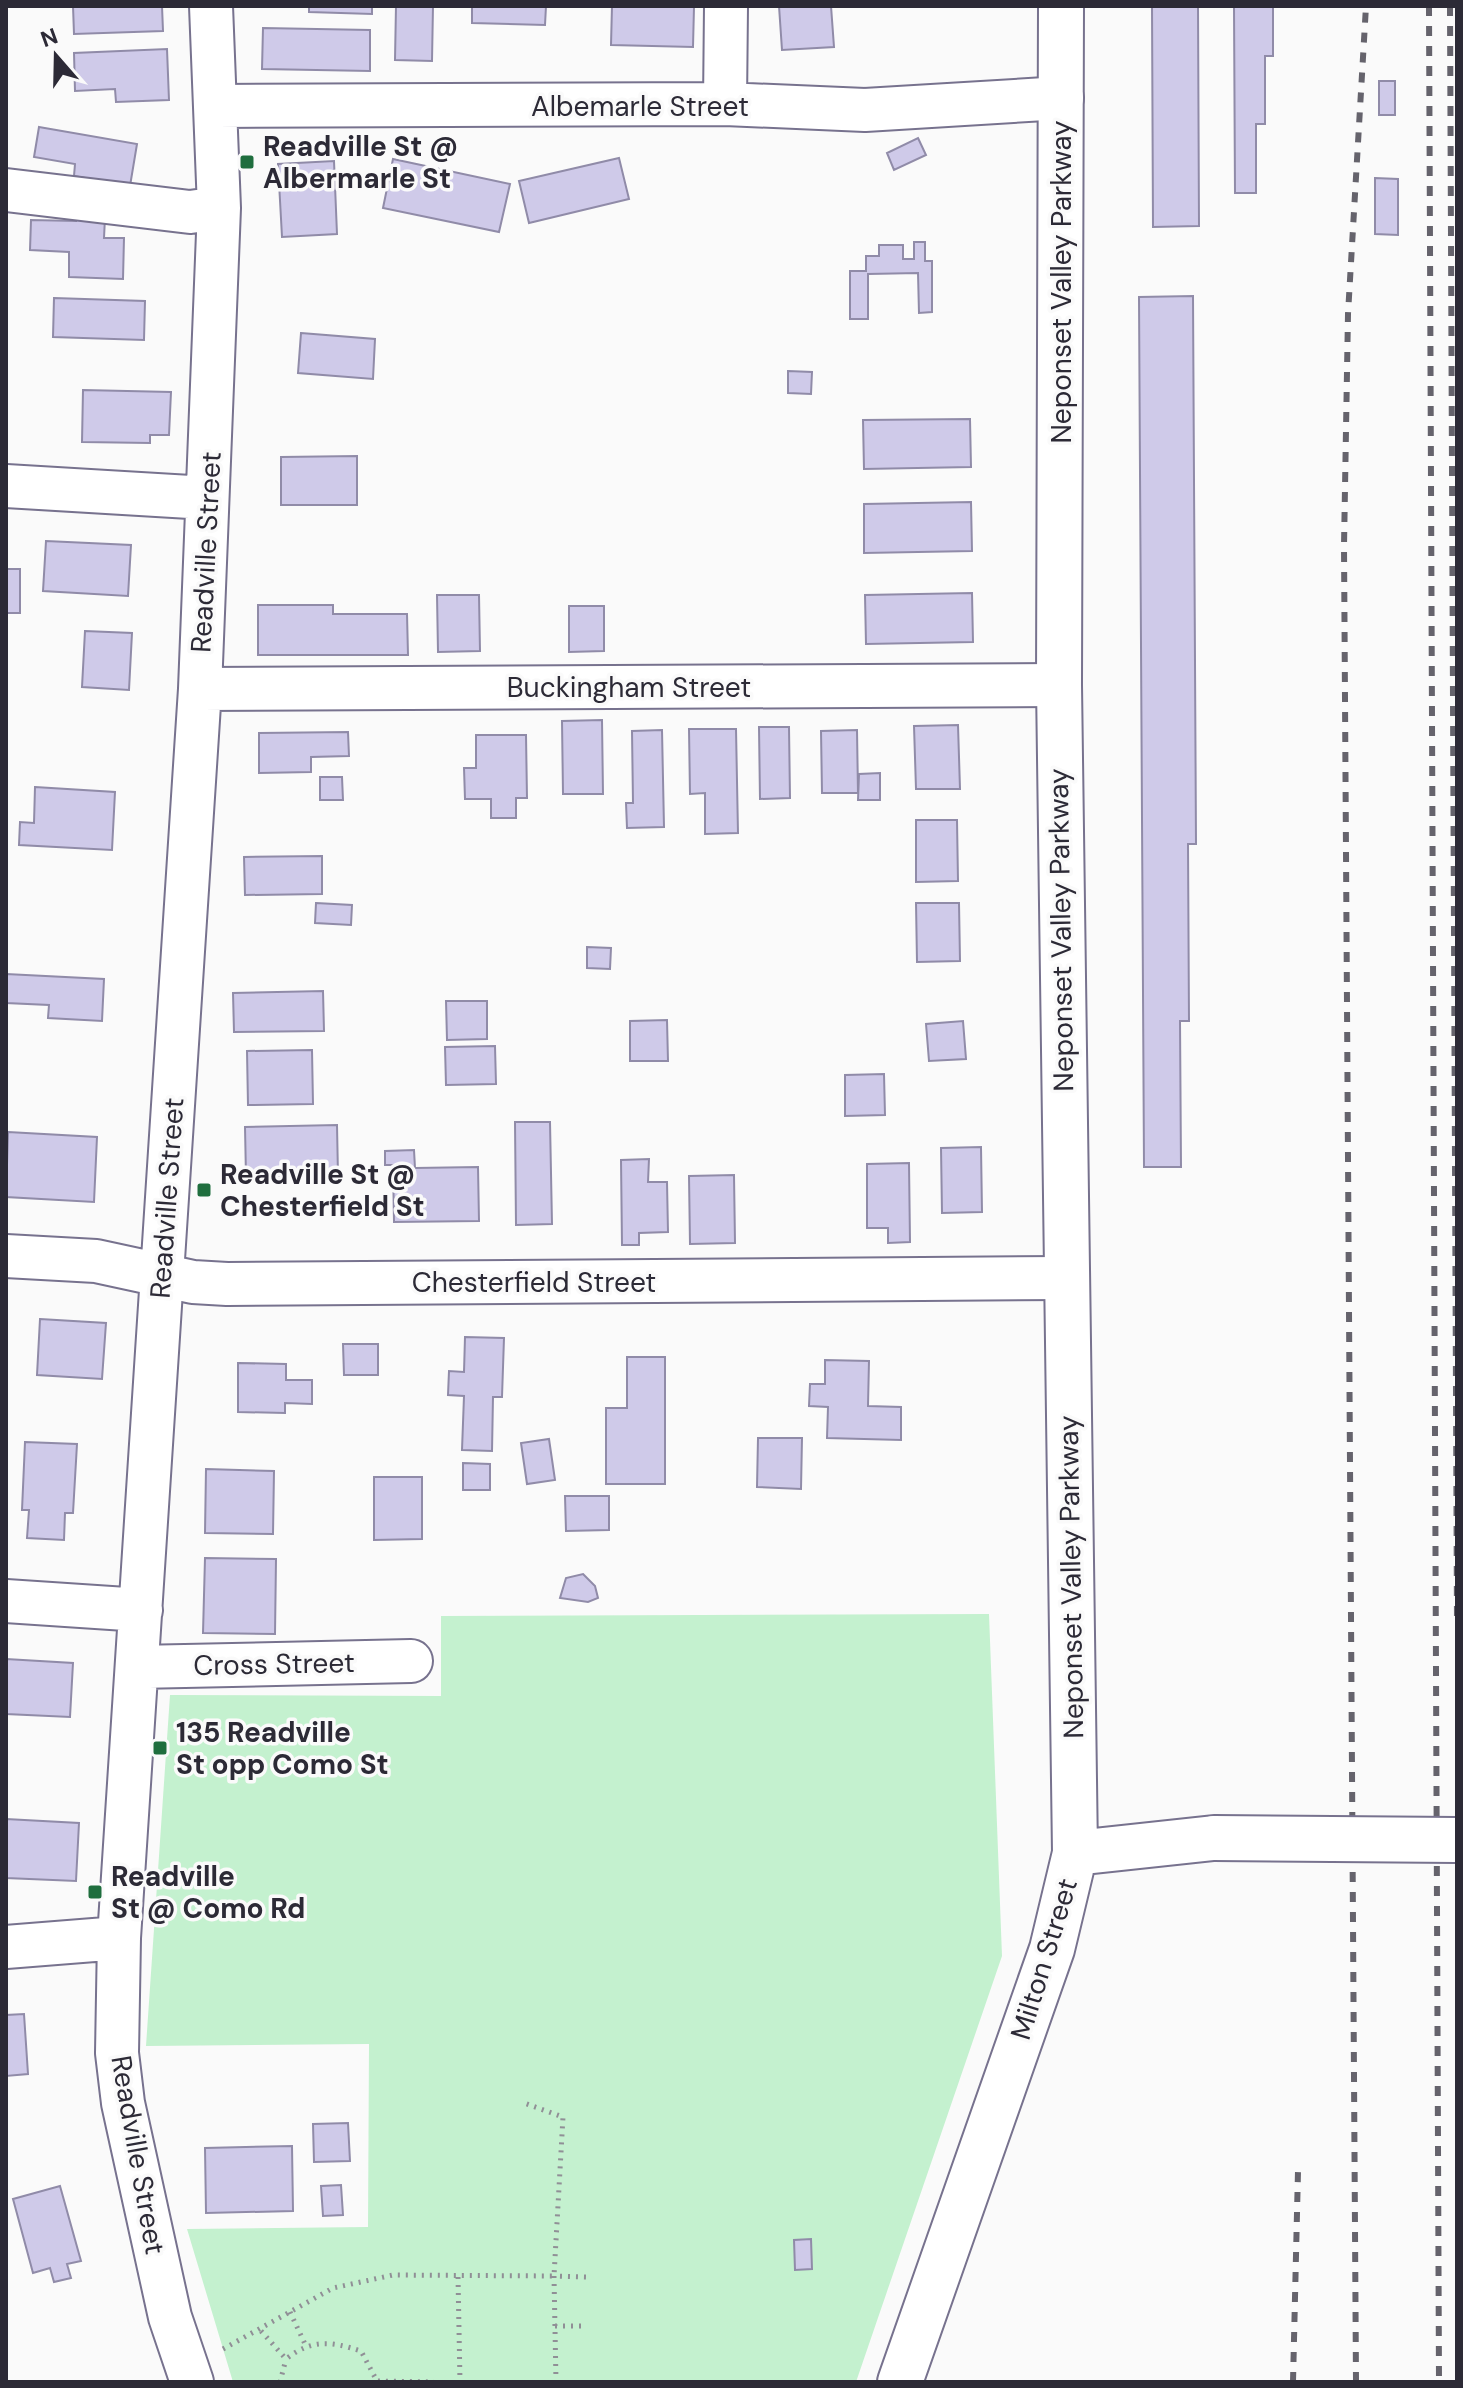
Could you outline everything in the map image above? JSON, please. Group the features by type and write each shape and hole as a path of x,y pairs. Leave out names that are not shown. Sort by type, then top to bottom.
{"main road":[{"name":"Neponset Valley Parkway","path":"1061,6 1059,685 1075,1853"},
{"name":"Milton Street","path":"900,2382 1052,1949 1075,1853 1214,1838 1457,1840"}],"street":[{"name":"Readville Street","path":"203,2368 170,2317 123,2103 117,2053 119,1938 200,689 219,208 211,6"},
{"path":"725,104 726,6"},
{"name":"Albemarle Street","path":"217,106 725,104 865,110 1062,98"},
{"path":"6,190 190,212 219,208"},
{"path":"6,486 207,498"},
{"name":"Buckingham Street","path":"200,689 1059,685"},
{"name":"Chesterfield Street","path":"6,1256 96,1261 193,1282 227,1284 1065,1278"},
{"path":"6,1601 141,1610"},
{"name":"Cross Street","path":"137,1667 411,1661"},
{"path":"6,1947 119,1938"}],"path":[{"path":"524,2103 563,2117 554,2276 556,2382"},
{"path":"203,2368 333,2288 393,2275 586,2277"},
{"path":"458,2277 460,2382"},
{"path":"290,2312 305,2344"},
{"path":"555,2326 585,2326"},
{"path":"261,2331 286,2359"},
{"path":"280,2382 286,2359 305,2344 331,2341 361,2351 377,2381 434,2382"}],"green space":[{"path":"989,1614 1002,1956 856,2382 233,2382 187,2229 368,2227 369,2044 146,2046 170,1695 441,1696 441,1616"}],"building":[{"path":"73,6 162,6 163,31 74,34"},
{"path":"309,6 372,6 372,14 309,12"},
{"path":"396,6 433,6 432,61 395,60"},
{"path":"472,6 546,6 545,25 472,23"},
{"path":"612,6 694,7 693,47 611,45"},
{"path":"779,6 831,6 834,47 782,50"},
{"path":"1152,6 1198,6 1199,226 1153,227"},
{"path":"1234,6 1273,6 1273,56 1265,56 1265,124 1256,124 1256,193 1235,193"},
{"path":"263,28 370,30 370,71 262,69"},
{"path":"167,49 169,100 116,102 115,89 75,91 74,53"},
{"path":"1379,81 1395,81 1395,115 1379,115"},
{"path":"39,127 137,144 130,186 74,176 75,164 34,157"},
{"path":"918,138 926,155 894,170 887,153"},
{"path":"619,158 629,199 529,223 519,181"},
{"path":"393,159 510,184 499,232 383,208"},
{"path":"334,161 337,234 282,237 278,164"},
{"path":"1375,178 1398,179 1398,235 1375,234"},
{"path":"76,216 105,218 104,238 124,238 123,279 69,277 69,252 30,250 31,220 76,221"},
{"path":"914,242 925,242 925,261 932,261 932,312 919,313 918,273 868,274 868,319 850,319 850,271 866,271 866,256 879,256 879,245 903,245 903,259 914,259"},
{"path":"1193,296 1196,844 1188,844 1189,1021 1180,1021 1181,1167 1144,1167 1139,297"},
{"path":"54,298 145,301 144,340 53,337"},
{"path":"301,333 375,339 373,379 298,373"},
{"path":"788,371 812,372 811,394 788,393"},
{"path":"83,390 171,392 169,435 150,435 150,443 82,442"},
{"path":"970,419 971,467 864,469 863,420"},
{"path":"357,456 357,505 281,505 281,457"},
{"path":"971,502 972,551 864,553 864,504"},
{"path":"46,541 131,545 128,596 43,591"},
{"path":"6,569 20,569 20,613 6,613"},
{"path":"972,593 973,642 866,644 865,595"},
{"path":"437,595 479,595 480,651 438,652"},
{"path":"258,605 333,605 333,614 407,614 408,655 258,655"},
{"path":"569,606 604,606 604,651 569,652"},
{"path":"85,631 132,633 129,690 82,687"},
{"path":"602,720 603,794 563,794 562,721"},
{"path":"958,725 960,789 916,789 914,726"},
{"path":"759,727 789,727 790,798 760,799"},
{"path":"689,729 736,729 738,833 705,834 705,793 690,794"},
{"path":"662,730 664,827 627,828 626,803 633,803 632,731"},
{"path":"857,730 858,793 822,793 821,731"},
{"path":"348,732 349,756 311,757 311,772 259,773 259,733"},
{"path":"476,735 526,735 527,798 516,798 516,818 491,818 491,799 465,799 464,768 476,768"},
{"path":"880,773 880,800 858,800 859,774"},
{"path":"320,777 342,777 343,800 320,800"},
{"path":"35,787 115,792 112,850 19,845 20,822 34,823"},
{"path":"916,820 957,820 958,881 916,882"},
{"path":"322,856 322,894 245,895 244,857"},
{"path":"316,903 352,905 351,925 315,923"},
{"path":"916,903 959,903 960,961 917,962"},
{"path":"587,947 611,948 610,969 587,968"},
{"path":"6,974 104,979 102,1021 48,1018 49,1005 6,1003"},
{"path":"323,991 324,1031 234,1032 233,993"},
{"path":"446,1001 487,1001 487,1039 447,1040"},
{"path":"667,1020 668,1061 630,1061 630,1021"},
{"path":"963,1021 966,1059 929,1061 926,1024"},
{"path":"495,1046 496,1084 446,1085 445,1047"},
{"path":"312,1050 313,1104 248,1105 247,1051"},
{"path":"884,1074 885,1115 845,1116 845,1075"},
{"path":"515,1122 550,1122 552,1224 516,1225"},
{"path":"337,1125 338,1176 246,1177 245,1127"},
{"path":"8,1132 97,1137 94,1202 6,1197"},
{"path":"981,1147 982,1212 942,1213 941,1148"},
{"path":"414,1150 415,1168 478,1167 479,1221 394,1222 393,1165 385,1165 385,1151"},
{"path":"649,1159 648,1182 667,1182 668,1232 639,1233 639,1245 622,1245 621,1160"},
{"path":"909,1163 910,1242 888,1243 888,1228 867,1228 867,1164"},
{"path":"734,1175 735,1243 690,1244 689,1176"},
{"path":"40,1319 106,1323 102,1379 37,1375"},
{"path":"465,1337 504,1338 502,1397 493,1397 492,1451 462,1450 464,1396 448,1395 449,1371 464,1372"},
{"path":"343,1344 378,1344 378,1375 344,1375"},
{"path":"627,1357 665,1357 665,1484 606,1484 606,1408 627,1408"},
{"path":"825,1360 869,1361 868,1406 901,1407 901,1440 827,1438 828,1407 809,1406 810,1384 825,1384"},
{"path":"238,1363 286,1364 286,1380 312,1380 312,1404 285,1403 285,1413 238,1412"},
{"path":"758,1438 802,1438 801,1489 757,1487"},
{"path":"549,1439 555,1480 527,1484 521,1443"},
{"path":"25,1442 77,1444 73,1513 65,1513 64,1540 27,1538 29,1510 22,1510"},
{"path":"463,1463 490,1464 490,1490 463,1490"},
{"path":"206,1469 274,1471 273,1534 205,1533"},
{"path":"374,1477 422,1477 422,1539 374,1540"},
{"path":"565,1496 609,1496 609,1530 566,1531"},
{"path":"205,1558 276,1559 275,1634 203,1633"},
{"path":"583,1574 595,1586 598,1598 588,1602 560,1598 566,1578"},
{"path":"6,1659 73,1663 70,1717 6,1714"},
{"path":"6,1819 79,1823 76,1881 6,1878"},
{"path":"24,2014 28,2074 6,2076 6,2015"},
{"path":"348,2123 350,2161 314,2162 313,2124"},
{"path":"292,2146 293,2211 206,2213 205,2148"},
{"path":"341,2185 343,2215 323,2216 321,2186"},
{"path":"60,2186 81,2261 67,2264 71,2278 54,2282 50,2268 33,2273 13,2199"},
{"path":"811,2239 812,2269 795,2270 794,2240"}],"railway":[{"path":"1356,2382 1344,546 1348,314 1366,6"},
{"path":"1429,6 1439,2382"},
{"path":"1450,6 1457,1624"},
{"path":"1293,2382 1298,2171"}],"place":[{"name":"Readville St @ Albermarle St","path":"247,162"},
{"name":"Readville St @ Chesterfield St","path":"204,1190"},
{"name":"135 Readville St opp Como St","path":"160,1748"},
{"name":"Readville St @ Como Rd","path":"95,1892"}]}
